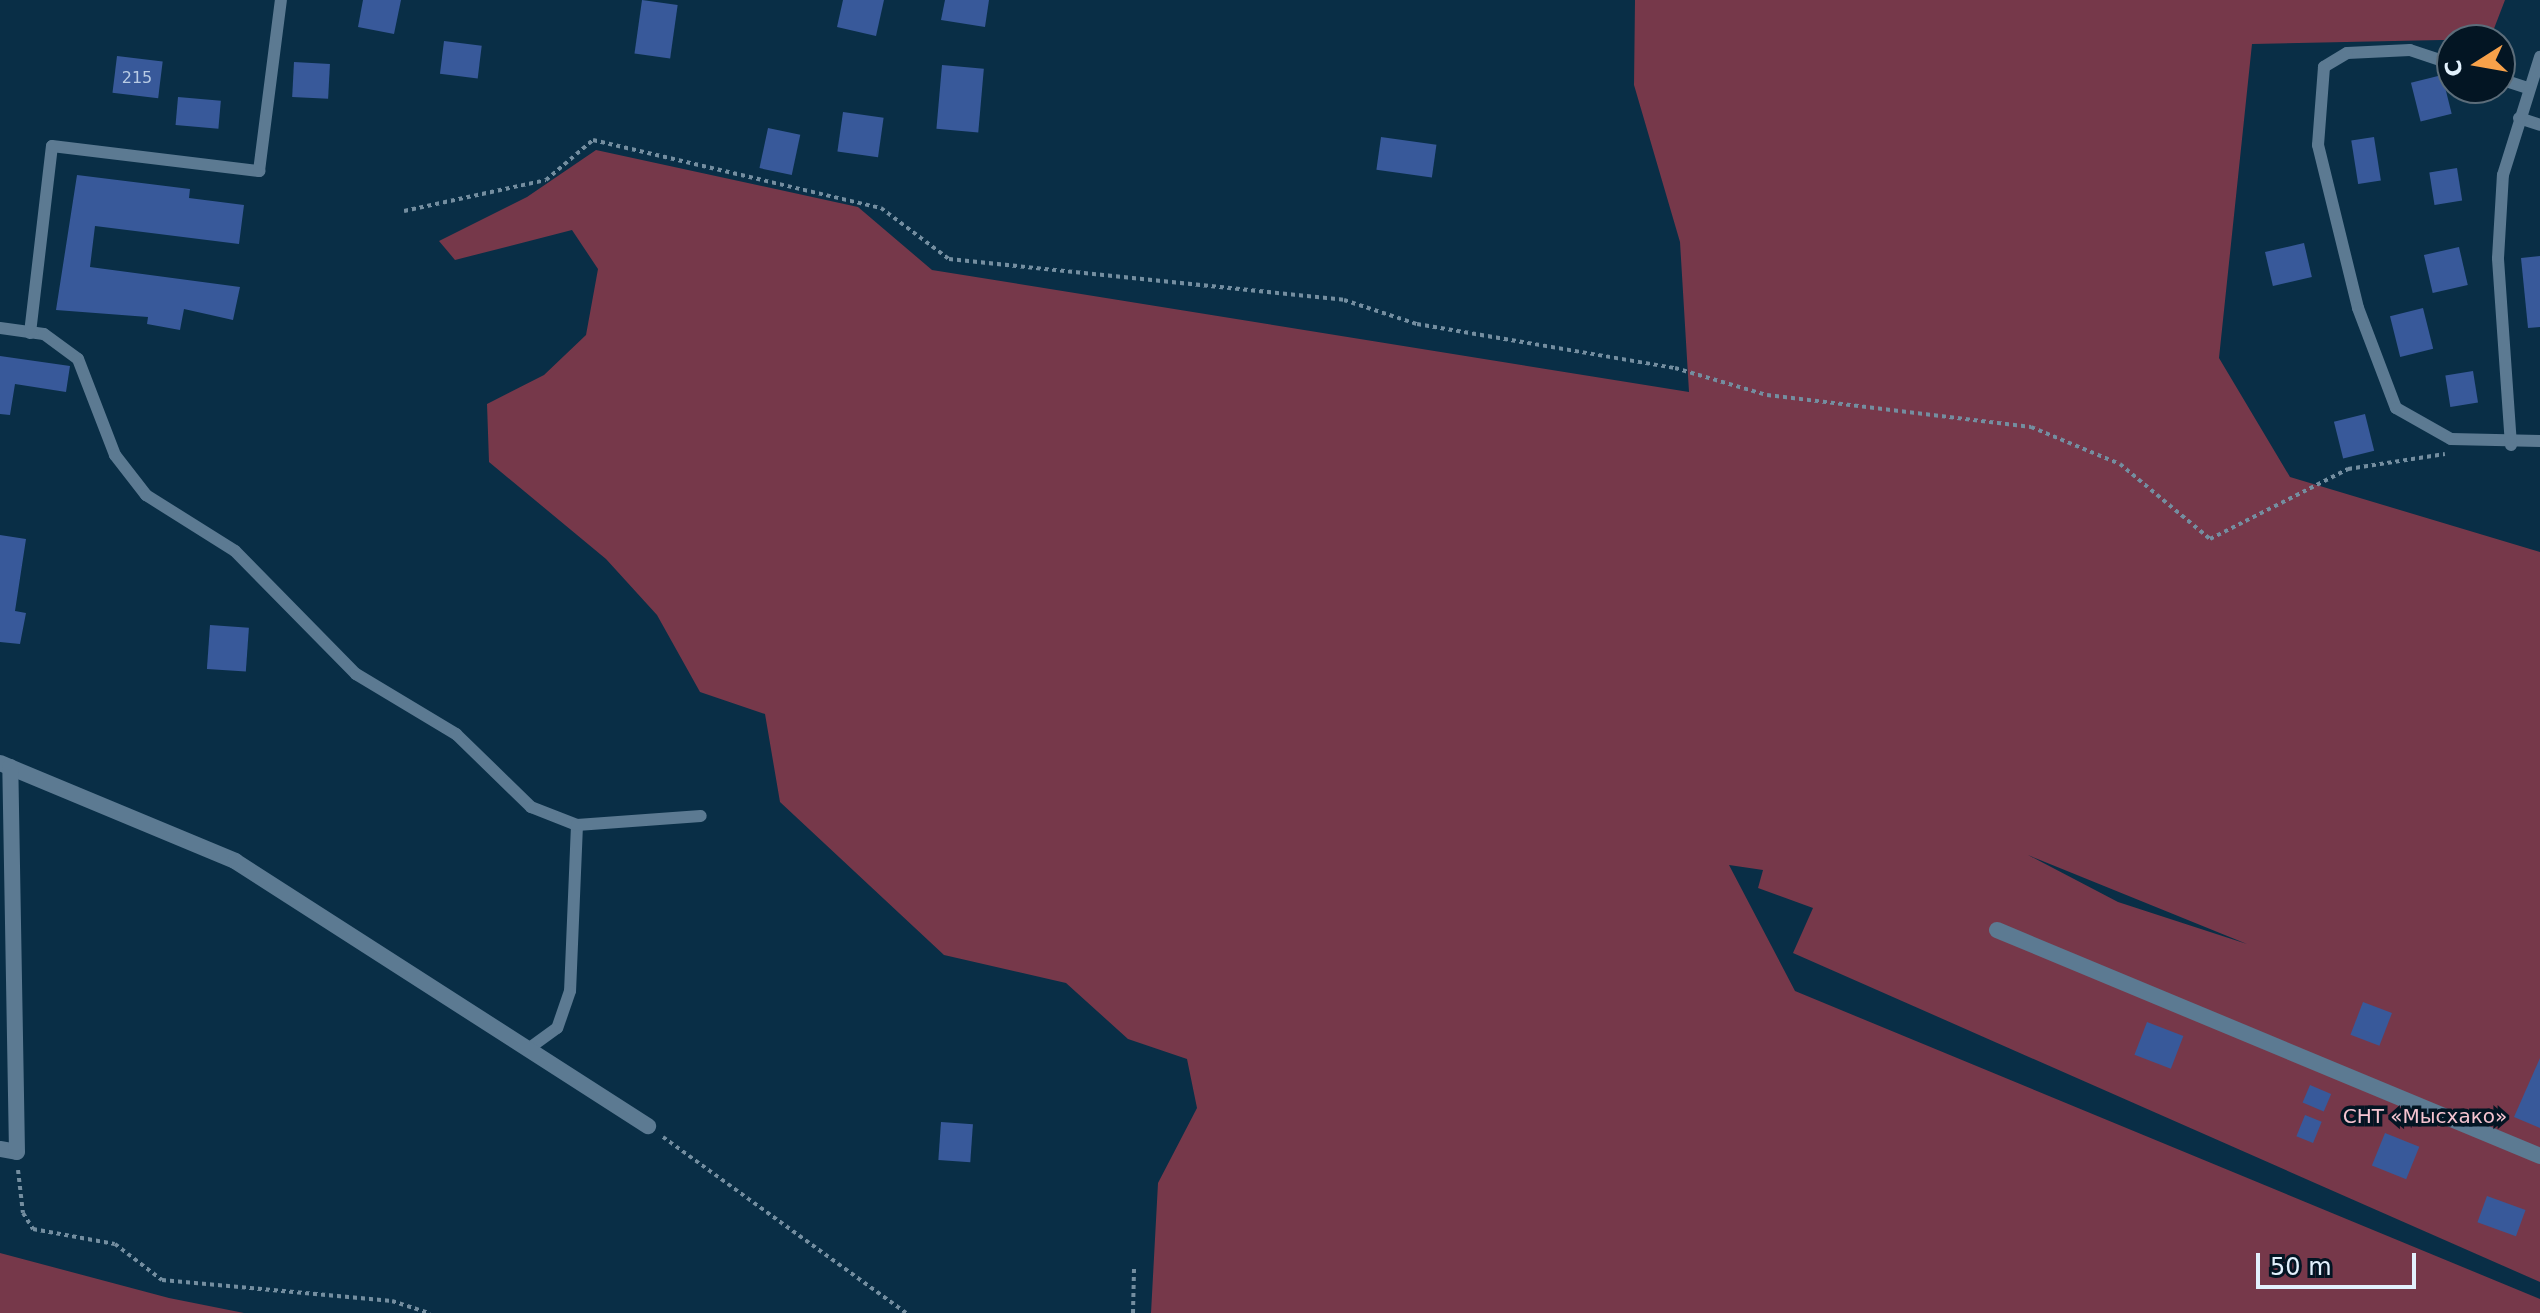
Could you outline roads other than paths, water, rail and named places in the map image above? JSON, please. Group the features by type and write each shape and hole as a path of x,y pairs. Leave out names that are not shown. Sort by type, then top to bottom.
{"street":[{"path":"8,1151 5,765 235,861 648,1126"},
{"path":"1997,930 2540,1156"}],"lane":[{"path":"30,333 52,146 259,171 281,0"},
{"path":"2436,59 2410,50 2336,60 2324,67 2318,145 2358,308 2396,408 2451,439 2511,445 2540,441"},
{"path":"2511,445 2498,258 2503,175 2540,57"},
{"path":"2516,84 2528,88"},
{"path":"2519,118 2540,125"},
{"path":"0,328 30,333 64,345 78,359 115,455 146,495 235,551 367,682 456,734 531,807 577,825 701,816"},
{"path":"529,1048 557,1028 566,1011 577,825"}],"park label":[{"name":"СНТ «Мысхако»","path":"2425,1116"}]}
